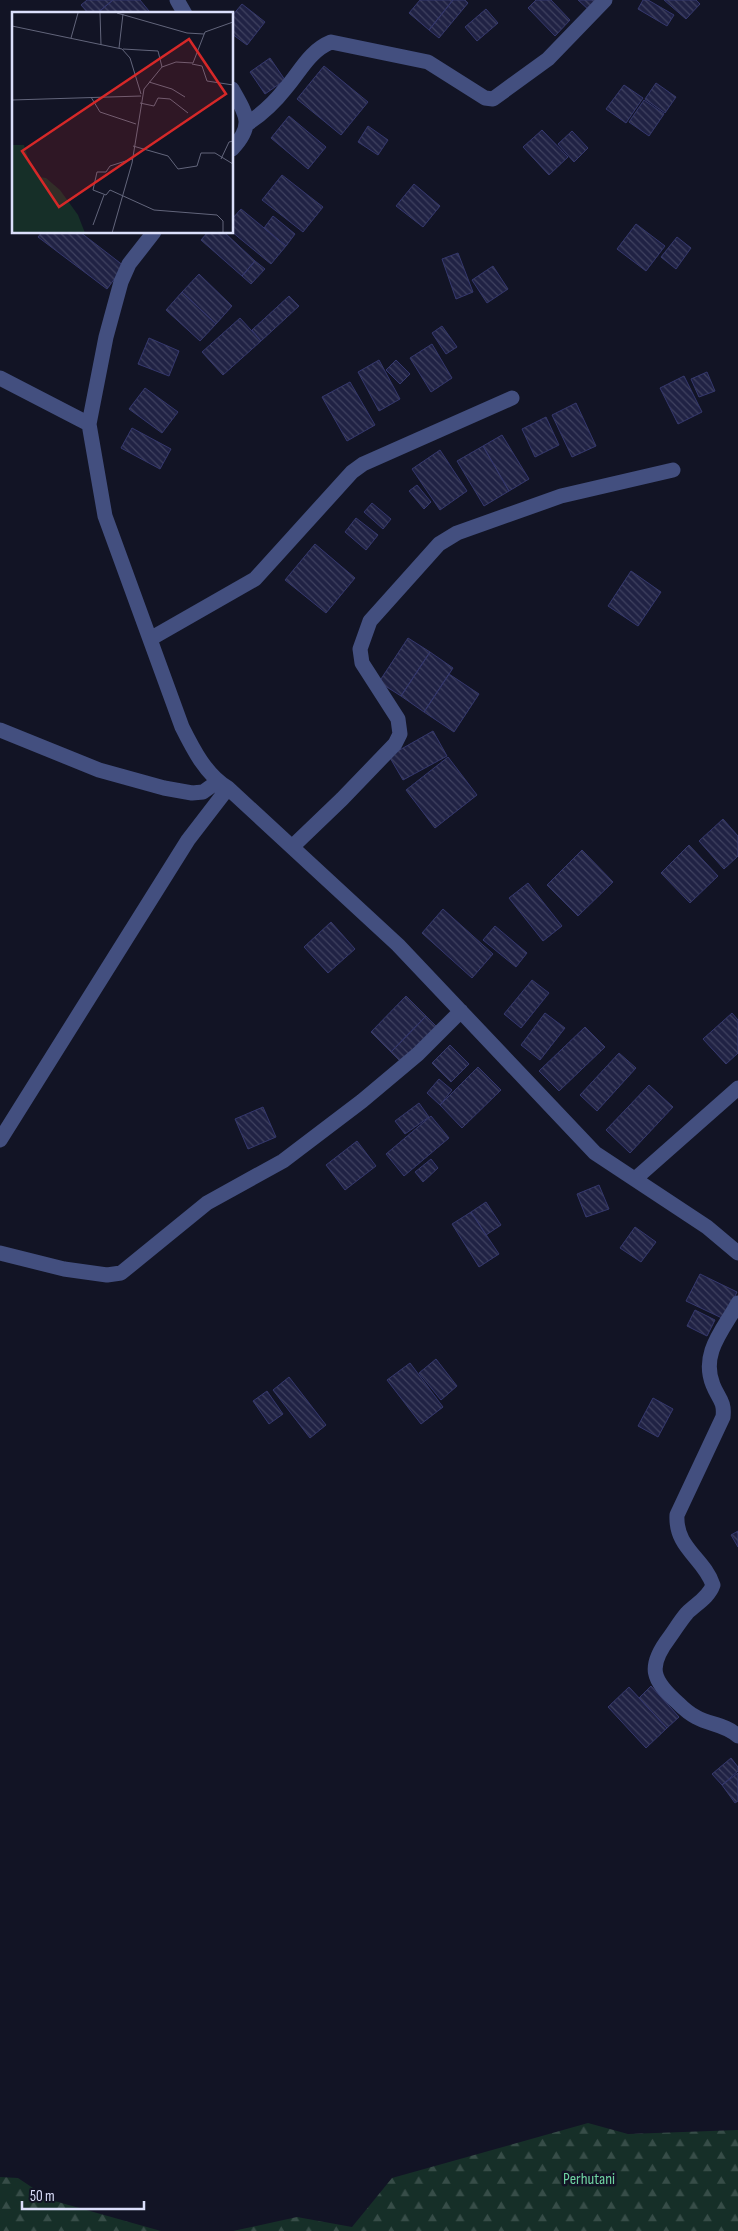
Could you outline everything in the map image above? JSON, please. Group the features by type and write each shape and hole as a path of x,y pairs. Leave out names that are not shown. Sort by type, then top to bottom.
{"street":[{"path":"177,0 184,12"},
{"path":"247,124 261,115 285,90 311,54 322,45 331,42 428,62 485,98 493,99 548,59 605,0"},
{"path":"234,93 246,115 247,124 241,140 234,147"},
{"path":"152,234 129,264 121,282 106,337 89,424 105,516 182,727 195,752 223,785 398,945 595,1153 707,1227 738,1252"},
{"path":"0,378 89,424"},
{"path":"150,639 255,579 352,472 363,464 512,398"},
{"path":"292,847 356,785 395,744 400,734 398,719 362,663 360,648 370,621 439,544 457,533 561,496 673,470"},
{"path":"0,730 99,770 164,788 192,793 203,792 223,785"},
{"path":"0,1140 223,785"},
{"path":"0,1253 64,1269 107,1274 121,1273 207,1203 283,1161 354,1107 418,1054 461,1011"},
{"path":"635,1179 738,1088"},
{"path":"738,1303 708,1358 712,1384 724,1406 723,1417 677,1515 676,1528 681,1540 713,1585 710,1592 687,1614 659,1652 654,1666 655,1676 660,1686 678,1704 697,1718 722,1725 738,1736"}],"green space":[{"name":"Perhutani","path":"588,2123 628,2134 738,2130 738,2231 233,2231 297,2217 352,2227 392,2178"},
{"path":"0,2177 18,2178 51,2200 161,2231 0,2231"}],"building":[{"path":"87,0 113,0 98,12 87,12 81,5"},
{"path":"113,0 140,0 149,11 148,12 98,12"},
{"path":"420,0 453,0 429,30 409,13"},
{"path":"453,0 465,0 468,3 439,38 429,30"},
{"path":"536,0 551,0 570,20 555,36 528,8"},
{"path":"578,0 600,0 590,11"},
{"path":"643,0 648,0 674,15 667,26 638,9"},
{"path":"664,0 696,0 700,4 686,19"},
{"path":"242,4 265,22 247,45 234,35 234,14"},
{"path":"486,9 498,23 477,41 465,27"},
{"path":"270,58 285,80 265,94 250,72"},
{"path":"324,66 368,102 341,135 297,99"},
{"path":"656,83 676,97 665,113 645,99"},
{"path":"624,85 643,98 626,123 606,109"},
{"path":"644,100 664,114 649,136 629,122"},
{"path":"289,116 326,147 308,169 271,138"},
{"path":"368,126 388,140 378,155 358,142"},
{"path":"542,130 568,157 549,175 523,147"},
{"path":"572,131 588,148 574,162 558,144"},
{"path":"282,175 323,207 303,232 262,200"},
{"path":"414,184 440,206 423,227 396,206"},
{"path":"241,209 286,246 271,264 234,234 234,217"},
{"path":"273,216 295,234 286,246 264,228"},
{"path":"636,224 665,246 646,271 617,249"},
{"path":"40,234 83,234 124,266 107,289 38,237"},
{"path":"206,234 226,234 255,261 242,276 201,240"},
{"path":"677,237 691,248 676,269 661,257"},
{"path":"458,253 473,292 456,299 442,259"},
{"path":"255,261 265,269 251,284 242,276"},
{"path":"493,266 508,289 487,303 472,280"},
{"path":"199,274 232,306 216,324 182,292"},
{"path":"182,292 216,324 200,341 166,310"},
{"path":"289,296 299,306 261,341 252,330"},
{"path":"240,318 261,341 223,375 202,352"},
{"path":"442,326 457,347 446,354 432,333"},
{"path":"149,338 179,351 169,376 138,364"},
{"path":"432,344 452,378 431,392 410,358"},
{"path":"379,360 400,399 379,411 358,372"},
{"path":"396,360 410,374 400,384 386,370"},
{"path":"707,372 715,391 699,397 691,379"},
{"path":"684,376 702,412 678,424 660,388"},
{"path":"350,382 375,425 347,441 322,397"},
{"path":"145,388 178,412 162,433 129,409"},
{"path":"576,403 596,446 572,457 552,415"},
{"path":"546,417 559,445 535,457 522,429"},
{"path":"132,428 171,449 160,469 121,448"},
{"path":"502,435 529,479 509,491 483,446"},
{"path":"483,446 509,491 484,506 457,461"},
{"path":"440,450 467,491 440,510 412,469"},
{"path":"417,485 431,502 424,509 409,491"},
{"path":"372,503 391,519 383,529 364,512"},
{"path":"356,518 378,535 366,550 345,532"},
{"path":"315,544 355,578 326,613 285,580"},
{"path":"631,571 661,592 638,626 608,606"},
{"path":"408,638 430,652 401,696 379,682"},
{"path":"430,652 453,668 424,712 401,696"},
{"path":"449,674 479,694 454,732 424,712"},
{"path":"433,731 447,756 403,780 389,756"},
{"path":"448,757 477,795 435,828 406,790"},
{"path":"723,819 738,836 738,856 724,869 699,841"},
{"path":"689,845 718,876 690,903 661,873"},
{"path":"582,850 613,882 578,916 547,885"},
{"path":"528,883 562,926 543,941 509,898"},
{"path":"443,909 493,954 472,978 422,933"},
{"path":"331,922 355,949 328,973 304,947"},
{"path":"495,926 527,953 516,967 483,940"},
{"path":"532,980 549,993 521,1028 504,1014"},
{"path":"406,996 426,1016 391,1052 371,1032"},
{"path":"545,1013 565,1028 540,1060 521,1045"},
{"path":"732,1013 738,1020 738,1053 726,1064 703,1039"},
{"path":"426,1016 437,1027 401,1062 391,1052"},
{"path":"585,1027 605,1047 559,1091 539,1071"},
{"path":"450,1045 469,1064 451,1082 432,1063"},
{"path":"619,1053 636,1068 597,1111 580,1095"},
{"path":"478,1067 501,1090 462,1128 440,1105"},
{"path":"439,1079 452,1090 440,1105 427,1093"},
{"path":"649,1085 673,1107 630,1153 606,1130"},
{"path":"419,1103 429,1117 405,1134 395,1121"},
{"path":"263,1107 276,1137 248,1149 235,1119"},
{"path":"431,1116 449,1138 404,1176 386,1154"},
{"path":"357,1141 376,1166 345,1190 326,1165"},
{"path":"431,1159 438,1168 423,1182 415,1172"},
{"path":"599,1185 609,1209 586,1217 577,1194"},
{"path":"486,1202 501,1225 486,1235 471,1212"},
{"path":"471,1212 499,1254 479,1267 452,1224"},
{"path":"635,1227 656,1242 641,1262 620,1248"},
{"path":"700,1274 737,1292 724,1319 686,1301"},
{"path":"695,1310 715,1320 707,1336 687,1326"},
{"path":"436,1359 457,1386 441,1400 419,1373"},
{"path":"410,1363 443,1407 421,1424 387,1380"},
{"path":"289,1377 326,1425 310,1438 273,1390"},
{"path":"267,1391 283,1414 269,1424 253,1401"},
{"path":"653,1398 673,1409 658,1437 638,1426"},
{"path":"738,1531 738,1547 731,1535"},
{"path":"651,1686 679,1717 667,1728 639,1698"},
{"path":"629,1687 667,1728 646,1748 608,1707"},
{"path":"731,1758 738,1767 738,1771 722,1785 712,1774"},
{"path":"738,1773 738,1801 735,1803 722,1785"}]}
